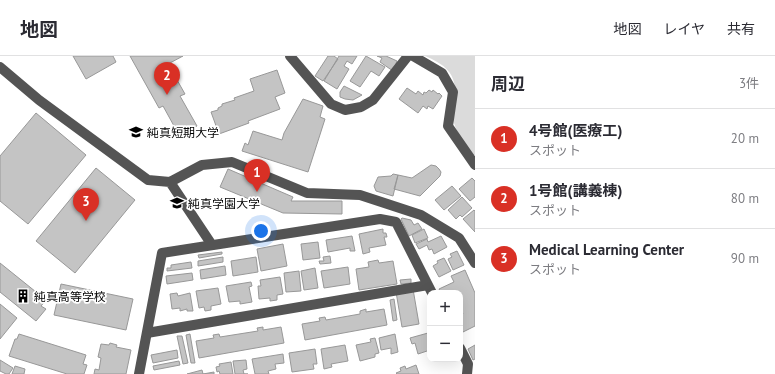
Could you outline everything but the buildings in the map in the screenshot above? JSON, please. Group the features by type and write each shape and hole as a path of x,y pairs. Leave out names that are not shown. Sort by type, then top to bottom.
{"street":[{"path":"290,56 331,104 345,110 361,107 373,100 408,56"},
{"path":"413,56 442,73 453,92 448,126 475,165"},
{"path":"0,67 39,100 148,180 170,182 202,165 232,162 307,193 360,195 421,215 460,238 475,263"},
{"path":"170,182 212,245"},
{"path":"389,221 394,206"},
{"path":"139,374 162,253 380,219 396,222 430,289 147,333"},
{"path":"463,354 468,364 467,374"}],"shaded area":[{"path":"425,56 475,56 475,155 473,155 460,137 455,127 453,117 455,88 451,75 448,70 438,62"}],"place":[{"name":"1号館(講義棟)","path":"167,95"},
{"name":"純真短期大学","path":"136,132"},
{"name":"4号館(医療工)","path":"257,192"},
{"name":"純真学園大学","path":"177,203"},
{"name":"Medical Learning Center","path":"86,221"},
{"name":"純真高等学校","path":"23,296"}]}
